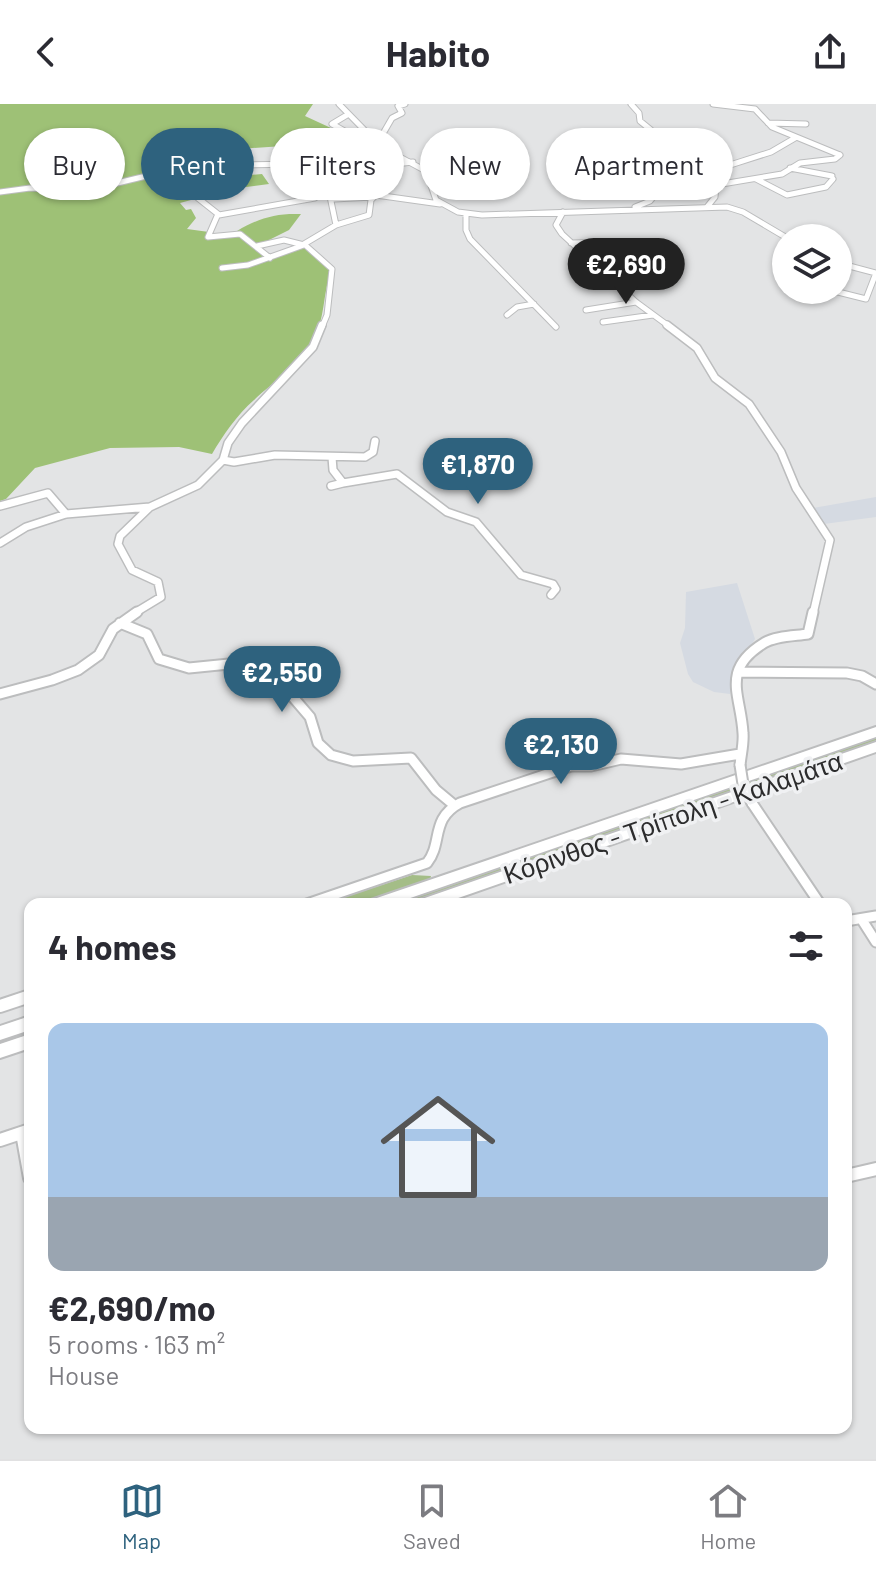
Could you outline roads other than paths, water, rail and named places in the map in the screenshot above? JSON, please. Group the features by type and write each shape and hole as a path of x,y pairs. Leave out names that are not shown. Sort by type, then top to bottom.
{"highway":[{"name":"Κόρινθος - Τρίπολη - Καλαμάτα","path":"393,898 876,732"},
{"name":"Κόρινθος - Τρίπολη - Καλαμάτα","path":"441,898 876,747"},
{"path":"0,1033 24,1025"},
{"path":"0,1051 24,1043"}],"street":[{"path":"339,104 360,128"},
{"path":"386,128 392,118 402,113 398,106 405,104"},
{"path":"631,104 639,113 640,121 649,128"},
{"path":"713,104 752,108 766,117 768,123 795,138 841,156 800,163 782,174 733,182"},
{"path":"339,128 332,124 347,115"},
{"path":"768,123 806,124"},
{"path":"733,164 771,152 795,138"},
{"path":"404,158 427,172 440,204"},
{"path":"404,163 413,162"},
{"path":"0,192 30,188 84,191 188,166 270,165"},
{"path":"756,179 787,195 826,187 833,177 790,168"},
{"path":"200,200 219,215 304,200"},
{"path":"334,200 332,218 336,225"},
{"path":"222,268 270,258 304,245 336,225 369,215 372,200"},
{"path":"404,200 440,204 466,214 707,207 741,211 772,229"},
{"path":"636,210 636,206 647,200"},
{"path":"707,207 713,200"},
{"path":"563,212 557,227 571,243 636,302 694,345 715,378 749,404 781,452 796,488 830,540 808,634 766,641 751,651 739,672 734,692 743,733 740,759 743,784 752,803 816,898"},
{"path":"466,214 466,230 470,239 556,327"},
{"path":"219,215 208,237 240,234 270,258"},
{"path":"0,554 1,543 26,527 66,514 150,507 198,485 223,460 228,443 242,423 306,356 325,321 332,269 325,260 304,245 284,240 257,246"},
{"path":"571,243 624,242 644,265"},
{"path":"852,267 876,273 870,296 866,299 852,296"},
{"path":"586,310 636,302"},
{"path":"507,315 517,307 534,304"},
{"path":"603,322 653,315"},
{"path":"223,460 234,462 275,455 365,457 373,452 375,441"},
{"path":"332,457 333,470 343,483"},
{"path":"331,486 389,473 404,477 447,512 476,522 521,575 553,584 556,589 551,595"},
{"path":"0,506 48,493 66,514"},
{"path":"0,694 52,679 92,660 103,649 110,631 162,595 156,579 132,570 118,544 120,536 150,507"},
{"path":"120,623 147,632 156,645 159,659 166,663 189,668 229,664 294,671 297,676 290,691 292,699 311,718 316,738 322,746 343,759 361,762 411,758 436,790 454,805"},
{"path":"739,672 847,673 862,676 876,684"},
{"path":"325,898 427,863 434,854 434,843 445,813 454,805 571,766 591,766 621,759 681,764 740,759"},
{"path":"852,921 876,916"},
{"path":"862,920 876,942"},
{"path":"0,1006 24,998"},
{"path":"0,1140 24,1133"},
{"path":"852,1175 876,1169"}]}
